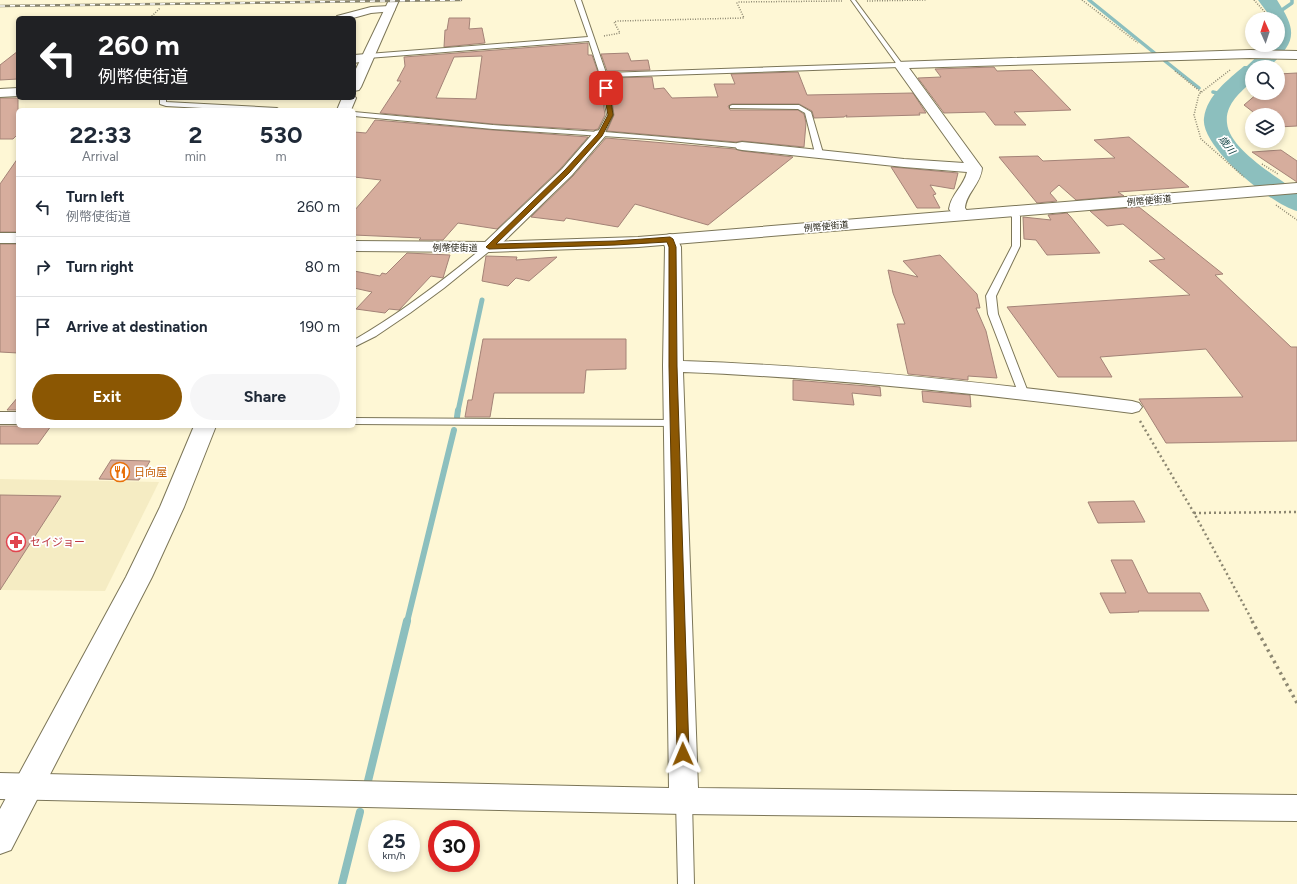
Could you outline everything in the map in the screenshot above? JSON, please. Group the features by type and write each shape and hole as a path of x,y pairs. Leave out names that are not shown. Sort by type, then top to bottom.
{"main road":[{"path":"356,82 392,5"},
{"name":"例幣使街道","path":"356,246 489,247 615,243 1296,188"},
{"path":"0,238 16,238"},
{"path":"0,840 139,577 172,507 204,428"}],"street":[{"path":"348,16 392,5"},
{"path":"900,65 1254,54 1291,55"},
{"path":"356,59 367,57"},
{"path":"900,65 975,168 974,174 958,201 957,208 962,215"},
{"path":"0,93 16,92"},
{"path":"489,247 567,172 600,134"},
{"path":"742,146 819,152 904,163 975,168"},
{"path":"670,239 673,247 673,366 676,422 684,801"},
{"path":"673,366 714,367 909,380 1023,392 1132,407"},
{"path":"0,418 16,418"},
{"path":"0,786 684,801 1297,808"}],"lane":[{"path":"578,0 590,39 604,75 610,115 600,134"},
{"path":"853,1 900,65"},
{"path":"367,57 590,39"},
{"path":"604,75 900,65"},
{"path":"163,100 162,103 166,104 240,108"},
{"path":"732,107 804,108 808,112 819,152"},
{"path":"356,114 493,127 742,146"},
{"path":"1011,211 1016,216 1016,246 991,296 991,305 1023,392"},
{"path":"356,343 410,309 463,270 489,247"},
{"path":"356,421 676,422"},
{"path":"684,801 686,884"}],"path":[{"path":"590,39 620,33 614,22 618,21 744,18 737,3 738,2 927,0"},
{"path":"1254,0 1265,12"},
{"path":"152,16 160,8"},
{"path":"1254,54 1201,92 1194,115 1201,139 1262,191"},
{"path":"1132,407 1194,513 1297,703"},
{"path":"1194,513 1297,512"}],"shaded area":[{"path":"0,479 159,482 105,591 0,590"}],"building":[{"path":"449,18 470,18 469,29 482,28 485,43 444,47 445,30 447,30"},
{"path":"588,43 588,55 592,55 599,75 605,115 598,129 594,130 493,124 380,113 401,81 397,81 405,66 404,57","holes":["482,56 476,99 436,98 454,57"]},
{"path":"16,53 16,79 0,80 0,65"},
{"path":"628,53 631,61 648,60 650,70 607,71 601,54"},
{"path":"994,67 997,71 1032,70 1071,110 1014,112 1026,125 995,125 985,112 944,113 918,78 941,77 935,69"},
{"path":"798,72 807,95 913,93 926,113 919,113 920,115 846,117 847,115 844,117 814,118 812,111 799,104 732,104 728,106 730,110 798,110 804,114 806,123 804,147 607,131 614,115 609,78 652,77 654,89 664,88 672,98 718,97 714,84 735,84 731,74"},
{"path":"1297,73 1297,126 1285,127 1285,108 1248,108 1244,105 1250,100 1285,100 1285,74"},
{"path":"0,98 16,98 16,100 18,100 18,108 16,108 16,136 13,139 0,139"},
{"path":"375,120 588,137 561,168 497,229 458,223 443,240 419,240 421,238 356,235 356,209 381,180 356,177 356,132 366,133"},
{"path":"1129,137 1189,187 1118,192 1124,196 1076,200 1059,185 1050,193 1057,201 1037,203 999,157 1038,156 1043,161 1115,158 1094,140"},
{"path":"606,138 735,149 793,157 708,225 635,204 618,227 566,218 564,221 531,217 573,176"},
{"path":"1281,150 1297,161 1297,182 1252,152"},
{"path":"16,161 16,232 0,232 0,184"},
{"path":"891,167 958,173 954,189 930,185 936,194 933,195 940,208 917,208"},
{"path":"1139,207 1223,274 1215,275 1291,347 1297,347 1297,441 1166,443 1139,399 1243,397 1206,349 1100,357 1112,377 1058,377 1007,307 1190,295 1149,261 1165,259 1123,224 1107,226 1090,211"},
{"path":"1067,213 1100,253 1047,255 1036,240 1024,239 1023,217 1051,220 1048,215"},
{"path":"0,244 16,244 16,353 0,352"},
{"path":"407,253 450,255 443,278 431,276 399,310 389,309 385,313 356,309 372,292 356,288 356,271 380,276 382,273 386,274"},
{"path":"940,255 977,294 980,308 976,308 986,331 997,378 968,376 968,380 908,374 897,324 905,324 893,293 888,270 918,277 903,261"},
{"path":"486,256 517,257 516,260 557,257 529,281 516,278 508,286 482,281"},
{"path":"483,339 626,339 626,369 586,370 584,393 494,393 490,417 465,417 468,400 472,400"},
{"path":"793,380 880,387 881,396 852,393 854,405 793,400"},
{"path":"922,391 970,395 971,407 923,402"},
{"path":"16,399 16,410 7,410"},
{"path":"0,426 16,426 16,428 50,428 38,444 0,444"},
{"path":"111,460 150,461 139,480 99,479"},
{"name":"セイジョー","path":"0,495 61,496 0,590"},
{"path":"1134,501 1145,522 1098,523 1088,502"},
{"path":"1111,560 1132,560 1148,593 1200,593 1209,611 1138,611 1139,612 1110,613 1100,593 1126,593"}],"waterway":[{"path":"1089,0 1157,55"},
{"name":"歳川","path":"1264,60 1281,43 1285,29 1276,11 1267,0"},
{"path":"1279,12 1292,3 1292,0"},
{"path":"1165,61 1199,88"},
{"name":"歳川","path":"1245,77 1231,89 1223,99 1216,115 1216,127 1228,148 1239,159 1263,179 1297,203"},
{"path":"1213,92 1225,95"},
{"path":"458,411 482,300"},
{"path":"457,417 458,410"},
{"path":"407,622 454,430"},
{"path":"368,781 407,621"},
{"path":"342,884 360,812"}],"railway":[{"path":"0,6 461,0"}],"place":[{"name":"日向屋","path":"120,472"},
{"name":"セイジョー","path":"16,542"}],"route":[{"path":"606,88 610,115 600,134 567,172 489,247 615,243 670,239 673,247 673,366 676,422 683,754"}]}
